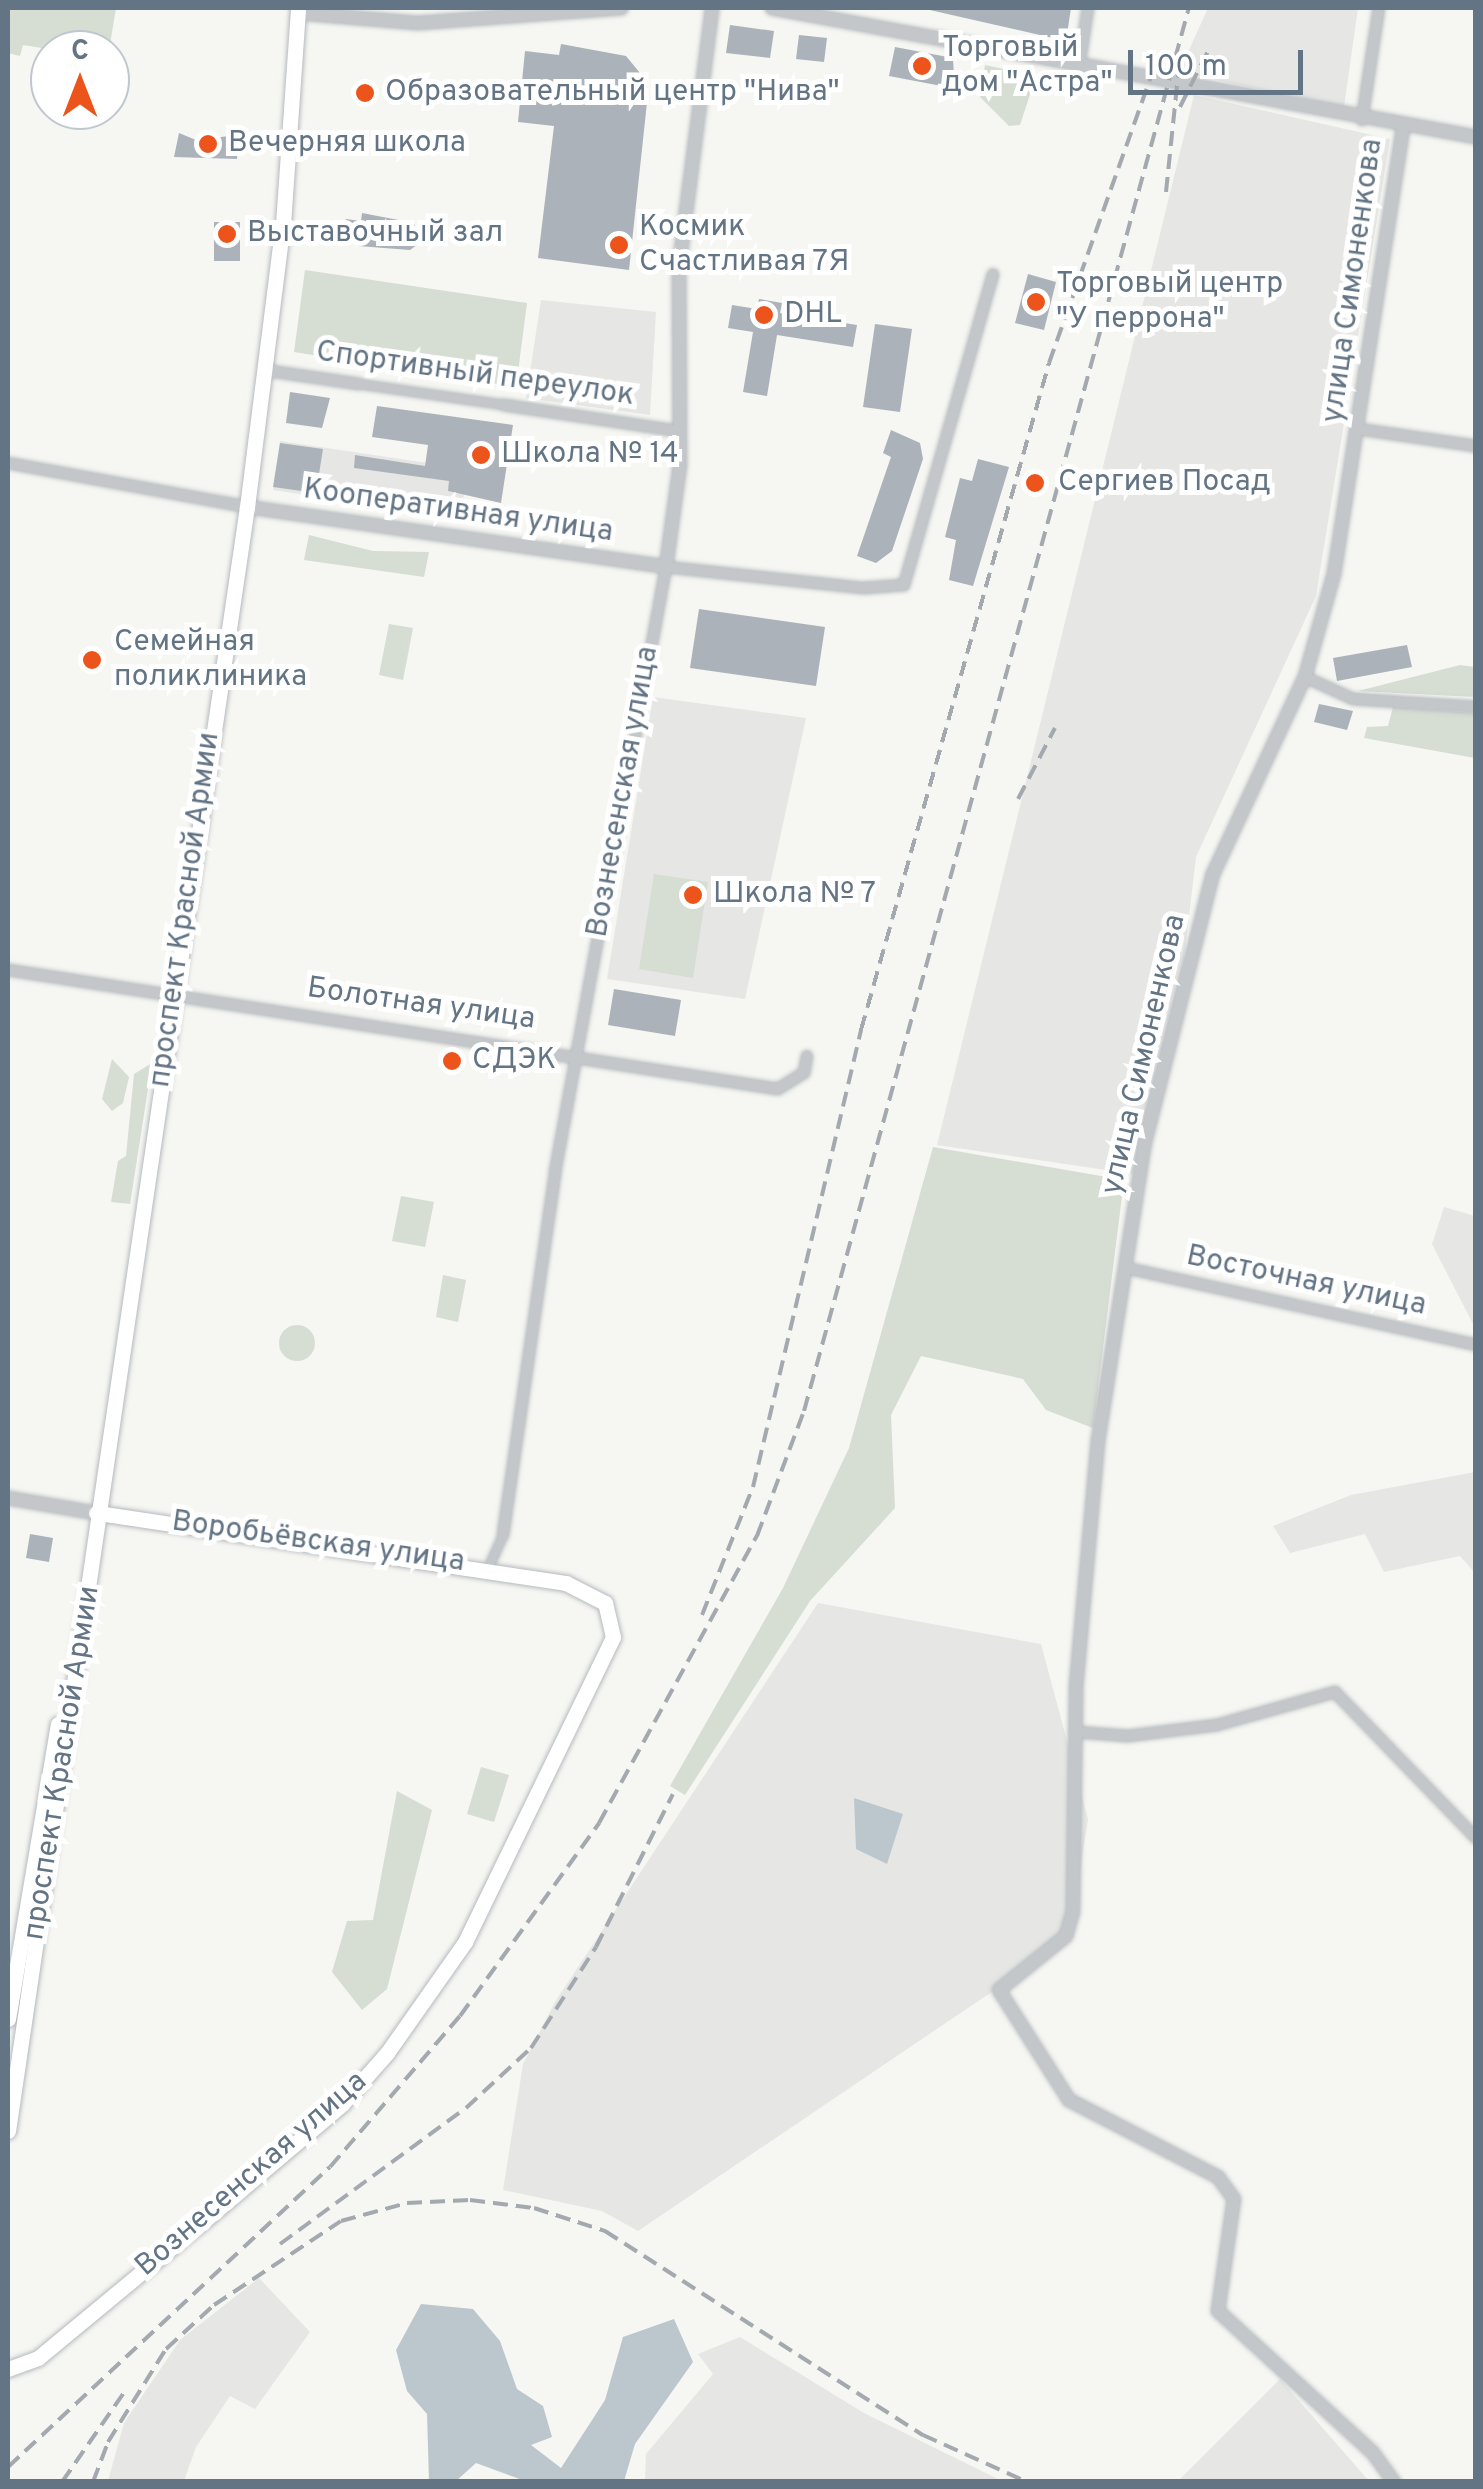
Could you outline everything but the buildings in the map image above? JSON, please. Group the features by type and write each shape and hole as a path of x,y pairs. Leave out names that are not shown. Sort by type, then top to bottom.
{"main road":[{"name":"проспект Красной Армии","path":"8,2131 247,507 298,10"},
{"name":"проспект Красной Армии","path":"8,2019 96,1513"},
{"name":"Воробьёвская улица","path":"96,1513 488,1567 588,1591 612,1620"},
{"name":"Вознесенская улица","path":"8,2369 38,2358 200,2225 342,2104 387,2052 473,1926 563,1751 613,1637 612,1620"},
{"path":"8,1903 26,1905"}],"street":[{"path":"298,10 418,23 621,8"},
{"name":"Вознесенская улица","path":"488,1567 502,1535 578,1052 678,504 678,267 712,8"},
{"path":"772,8 1080,60 1362,120 1476,137"},
{"path":"1080,60 1088,8"},
{"path":"1362,120 1379,8"},
{"name":"улица Симоненкова","path":"1394,2482 1372,2452 1218,2311 1234,2199 1218,2177 1069,2100 998,1990 1066,1936 1076,1732 1098,1441 1144,1146 1213,874 1305,677 1334,574 1402,126"},
{"name":"Кооперативная улица","path":"8,463 247,507 666,567 864,588 904,584 993,274"},
{"name":"Спортивный переулок","path":"264,370 679,431"},
{"path":"1358,428 1476,446"},
{"path":"1305,677 1353,699 1476,707"},
{"name":"Болотная улица","path":"8,970 578,1052 778,1089 804,1073 807,1056"},
{"name":"Восточная улица","path":"1126,1268 1476,1345"},
{"name":"Воробьёвская улица","path":"8,1498 96,1513"},
{"path":"1076,1732 1128,1736 1217,1725 1335,1692 1360,1710 1476,1838"}],"shaded area":[{"path":"8,8 116,8 112,30 30,30 30,46 23,45 20,56 8,53"},
{"path":"1208,8 1358,8 1344,107 1179,72"},
{"path":"985,65 1036,76 1020,125 1009,126 980,97"},
{"path":"1194,95 1390,139 1316,596 1196,857 1178,1011 1133,1174 937,1145"},
{"path":"305,270 527,303 516,387 294,352"},
{"path":"541,300 656,312 650,415 526,398"},
{"path":"280,441 468,469 460,519 273,490"},
{"path":"309,535 373,551 429,552 424,577 304,560"},
{"path":"389,624 413,628 403,680 379,675"},
{"path":"1460,665 1475,667 1475,697 1358,691"},
{"name":"Школа № 7","path":"653,697 806,718 745,999 607,979"},
{"path":"1393,707 1475,713 1475,758 1364,738 1367,727 1388,726"},
{"path":"654,874 708,882 693,978 639,969"},
{"path":"112,1059 129,1077 123,1103 112,1111 102,1099"},
{"path":"152,1063 130,1204 111,1202 118,1161 126,1156 134,1074"},
{"path":"933,1147 1124,1180 1093,1428 1046,1410 1023,1379 921,1356 891,1415 895,1508 810,1601 685,1795 670,1786 783,1588 849,1448"},
{"path":"401,1196 434,1202 425,1247 392,1241"},
{"path":"1444,1207 1475,1216 1475,1328 1432,1244"},
{"path":"443,1275 466,1280 458,1322 436,1317"},
{"path":"297,1325 310,1330 315,1343 310,1356 297,1361 284,1356 279,1343 284,1330"},
{"path":"1475,1472 1475,1573 1460,1556 1384,1572 1365,1534 1290,1553 1273,1526 1351,1495"},
{"path":"818,1603 1041,1644 1088,1819 1070,1939 638,2231 602,2211 503,2190 523,2064 555,2002"},
{"path":"481,1767 509,1775 494,1822 467,1814"},
{"path":"397,1791 432,1810 387,1989 362,2010 332,1972 347,1921 373,1920"},
{"path":"854,1798 903,1814 887,1864 856,1849"},
{"path":"259,2278 310,2332 255,2409 230,2396 196,2447 184,2481 108,2481 124,2423 180,2340"},
{"path":"421,2304 473,2309 500,2341 517,2389 543,2406 552,2437 531,2445 561,2468 605,2400 623,2337 674,2319 693,2362 635,2444 624,2481 525,2481 476,2463 456,2481 429,2481 427,2414 407,2391 396,2350"},
{"path":"740,2337 864,2413 1002,2481 645,2481 646,2454 713,2374 698,2354"},
{"path":"1280,2379 1369,2481 1178,2481"}],"railway":[{"path":"8,2467 330,2167 460,2016 599,1823 757,1536 804,1411 1189,8"},
{"path":"1180,107 1208,51"},
{"path":"702,1615 753,1487 861,1030 1049,363 1156,62"},
{"path":"1166,192 1179,66"},
{"path":"1018,799 1055,728"},
{"path":"280,2244 466,2108 531,2048 596,1947 673,1794"},
{"path":"93,2482 108,2442 166,2349 214,2305 341,2221 407,2203 470,2200 534,2208 605,2231 923,2435 1027,2482"},
{"path":"62,2482 127,2388"}],"place":[{"name":"Торговый дом \"Астра\"","path":"922,66"},
{"name":"Образовательный центр \"Нива\"","path":"365,93"},
{"name":"Вечерняя школа","path":"208,144"},
{"name":"Выставочный зал","path":"227,234"},
{"name":"Космик Счастливая 7Я","path":"619,245"},
{"name":"Торговый центр \"У перрона\"","path":"1036,302"},
{"name":"DHL","path":"764,315"},
{"name":"Школа № 14","path":"481,455"},
{"name":"Сергиев Посад","path":"1035,483"},
{"name":"Семейная поликлиника","path":"92,660"},
{"name":"Школа № 7","path":"693,895"},
{"name":"СДЭК","path":"452,1061"}]}
